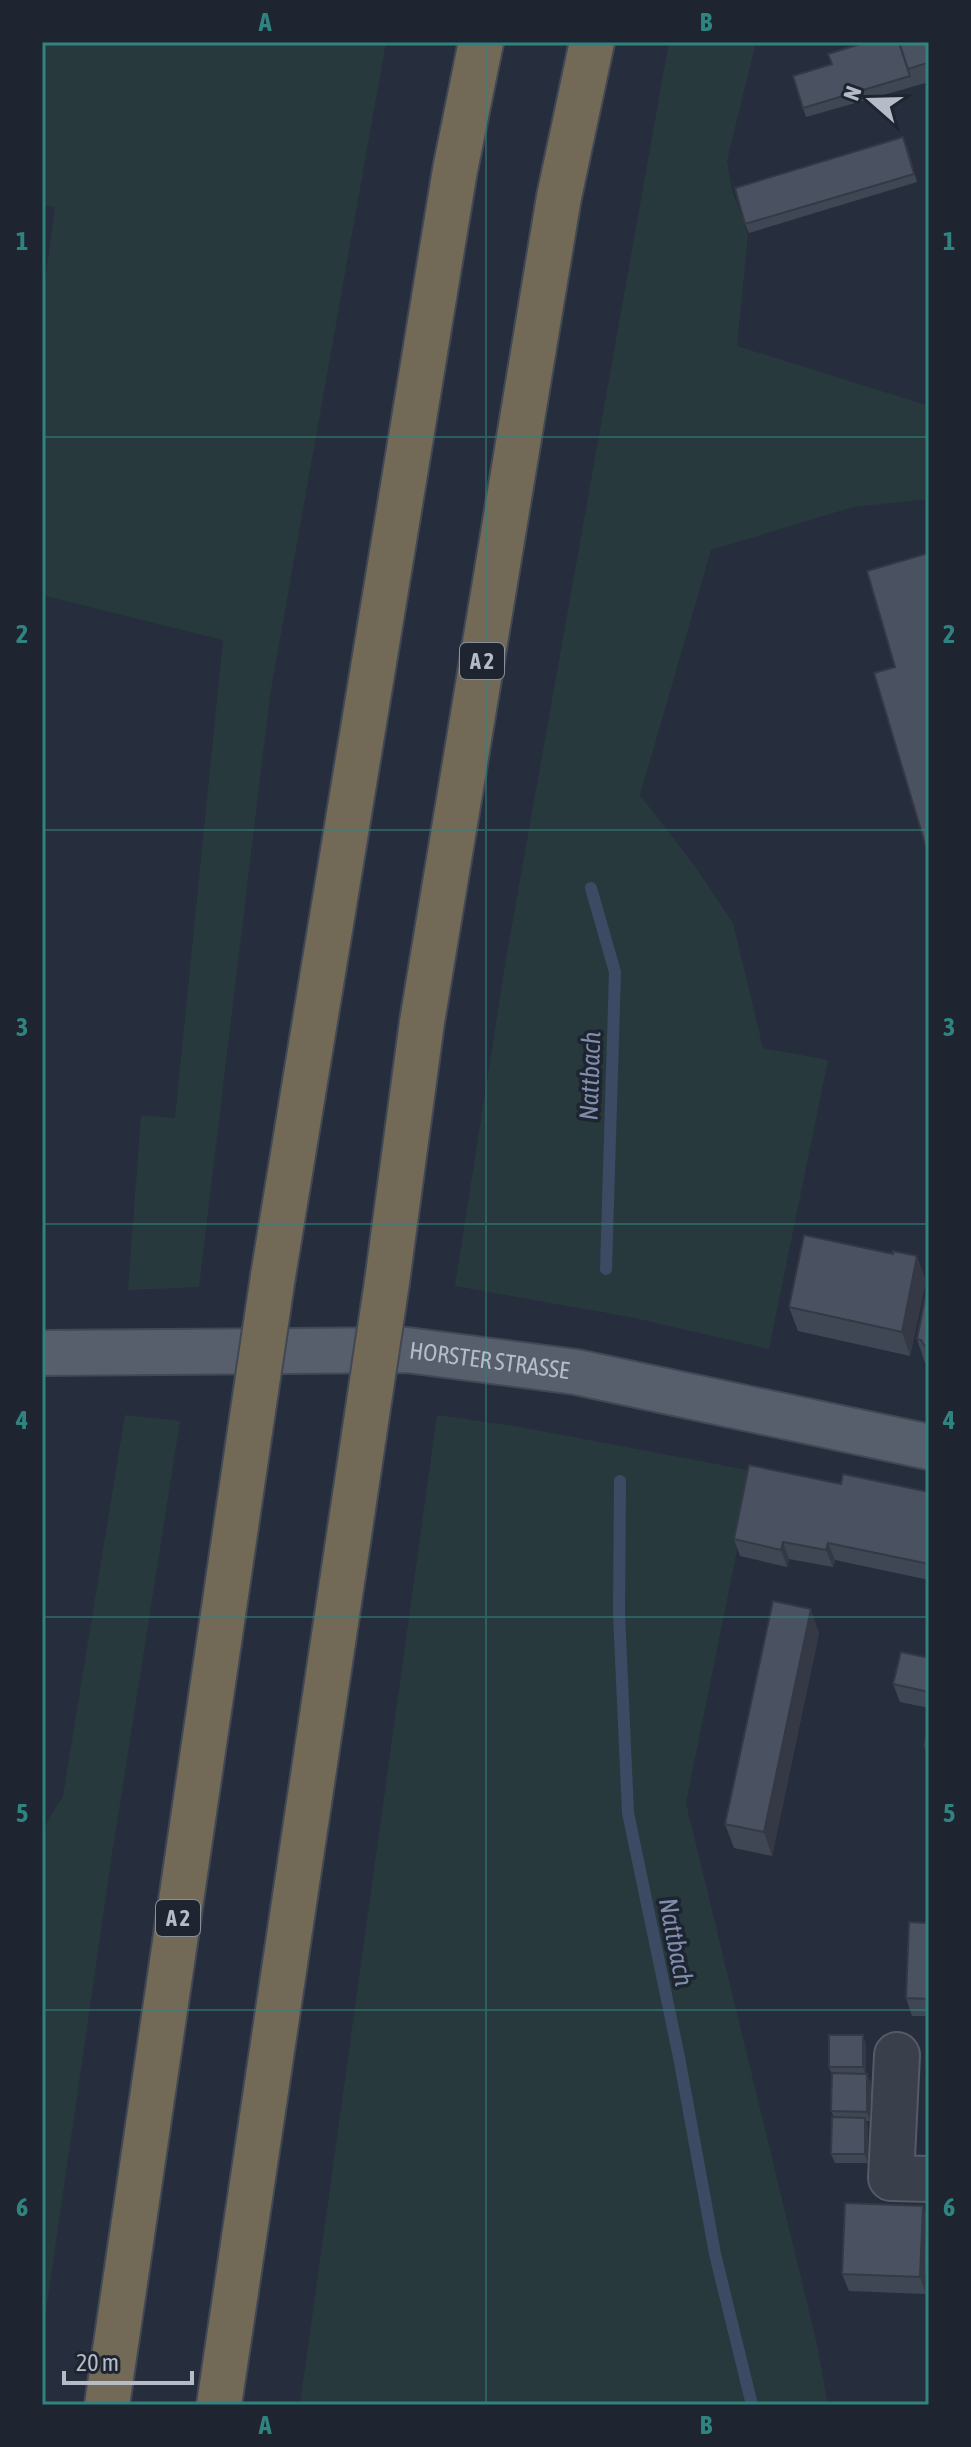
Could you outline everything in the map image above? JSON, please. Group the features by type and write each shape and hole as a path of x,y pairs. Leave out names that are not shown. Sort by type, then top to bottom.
{"highway":[{"name":"A 2","path":"107,2405 273,1276 455,170 481,42"},
{"name":"A 2","path":"219,2405 387,1282 422,1022 559,197 592,42"}],"main road":[{"name":"HORSTER STRASSE","path":"42,1353 407,1350 576,1372 929,1447"}],"street":[{"path":"897,2055 891,2178 929,2179"}],"shaded area":[{"path":"42,42 386,42 270,695 199,1287 128,1290 141,1115 175,1118 223,640 42,595 42,303 55,207 42,205"},
{"path":"669,42 756,42 727,161 732,190 748,234 737,346 929,406 929,499 853,507 711,550 640,795 694,865 733,923 763,1048 828,1060 769,1349 630,1317 455,1286 506,959"},
{"path":"125,1415 180,1421 110,1867 42,2339 42,1831 63,1796"},
{"path":"437,1415 520,1427 753,1471 686,1803 816,2340 828,2405 300,2405"}],"building":[{"path":"867,42 899,42 910,76 803,108 793,76 832,64 828,54"},
{"path":"899,42 929,43 929,71 927,63 908,69"},
{"path":"903,137 914,174 745,224 735,188"},
{"path":"929,553 929,857 874,673 895,667 867,571"},
{"path":"804,1235 893,1254 893,1251 917,1256 902,1332 789,1307"},
{"path":"929,1279 929,1346 917,1339"},
{"path":"749,1465 841,1484 843,1474 929,1492 929,1564 828,1543 826,1550 783,1542 781,1550 734,1539"},
{"path":"773,1601 811,1609 764,1832 725,1824"},
{"path":"901,1652 929,1658 929,1692 893,1684"},
{"path":"929,1724 929,1747 924,1746"},
{"path":"909,1922 929,1923 929,1999 906,1998"},
{"path":"829,2035 863,2035 863,2067 829,2067"},
{"path":"832,2073 867,2074 867,2112 831,2111"},
{"path":"832,2117 865,2118 865,2154 831,2154"},
{"path":"845,2203 923,2206 920,2277 842,2274"},
{"path":"925,2236 929,2236 929,2271 924,2270"}],"waterway":[{"name":"Nattbach","path":"591,888 615,972 606,1269"},
{"name":"Nattbach","path":"620,1481 619,1614 628,1813 679,2057 715,2254 752,2405"}]}
